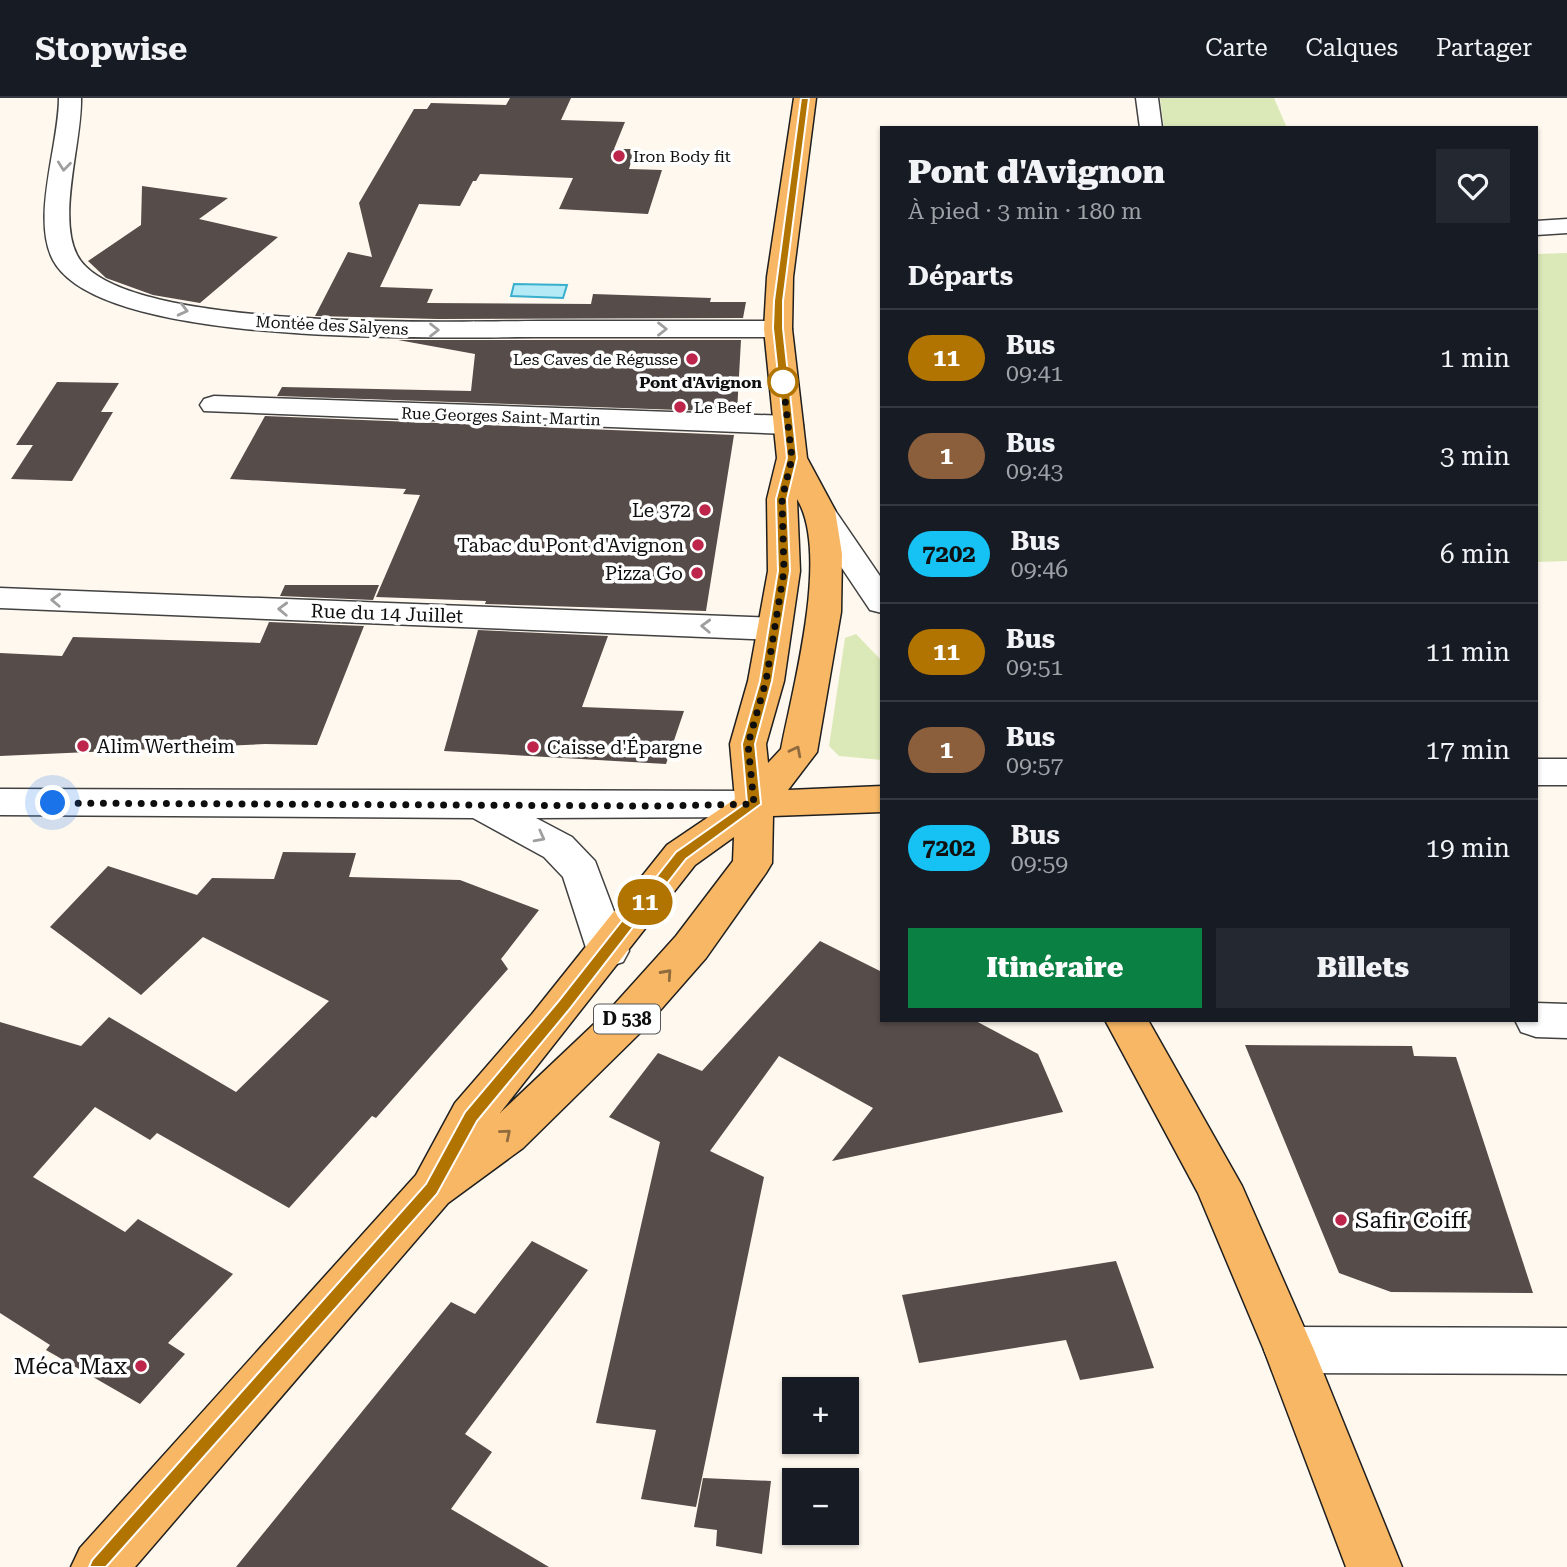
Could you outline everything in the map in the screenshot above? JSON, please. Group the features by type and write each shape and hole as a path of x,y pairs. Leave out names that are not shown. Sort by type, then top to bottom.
{"main road":[{"path":"754,804 799,752 824,612 826,554 819,510 792,458 778,328 780,277 805,98"},
{"path":"754,804 748,744 766,681 784,571 782,499 792,458"},
{"path":"754,804 880,799"},
{"name":"D 538","path":"432,1189 471,1116 608,951 681,855 754,804"},
{"name":"D 538","path":"99,1567 432,1189 506,1135 627,1019 691,947 752,863 754,804"},
{"path":"1127,1022 1219,1186 1289,1350 1374,1567"}],"street":[{"name":"Montée des Salyens","path":"70,98 57,238 67,261 84,279 116,294 201,315 276,325 393,330 778,328"},
{"path":"1147,98 1151,126"},
{"path":"1538,228 1567,226"},
{"name":"Rue Georges Saint-Martin","path":"214,405 788,425"},
{"path":"819,510 877,588"},
{"name":"Rue du 14 Juillet","path":"0,598 774,629"},
{"path":"1538,772 1567,772"},
{"path":"0,802 754,804"},
{"path":"480,805 558,847 581,871 608,951"},
{"path":"1538,1020 1567,1021"},
{"path":"1289,1350 1567,1351"}],"green space":[{"path":"1160,98 1274,98 1286,126 1164,126"},
{"path":"1567,253 1567,561 1538,562 1538,254"},
{"path":"856,634 880,659 880,760 839,756 829,746 845,638"}],"water":[{"path":"514,284 567,285 563,298 511,296"}],"building":[{"path":"510,98 571,98 561,120 625,122 614,149 635,149 629,169 662,170 648,214 559,209 573,178 480,174 476,181 473,181 460,206 419,204 380,287 433,289 427,303 591,304 593,294 711,298 710,302 746,302 743,318 438,319 315,316 348,252 372,257 359,203 414,109 427,109 431,103 506,105"},
{"path":"142,186 228,198 199,219 278,237 200,303 153,295 106,278 88,261 141,225"},
{"path":"398,340 741,340 737,412 277,396 282,387 471,391 475,354"},
{"path":"57,382 119,383 101,412 113,412 72,481 11,479 33,445 16,445"},
{"path":"265,416 734,435 706,611 485,604 486,601 376,597 420,495 403,494 406,489 230,479"},
{"path":"285,585 379,585 373,600 280,596"},
{"path":"269,622 364,626 317,745 265,744 0,756 0,653 62,656 73,637 260,643"},
{"path":"478,630 608,636 582,707 684,711 666,764 444,751"},
{"path":"283,852 356,853 349,877 460,880 539,910 501,959 508,969 376,1118 372,1116 289,1208 157,1133 150,1140 95,1107 33,1177 125,1232 138,1219 233,1274 168,1343 185,1354 140,1404 46,1350 50,1345 0,1313 0,1022 81,1046 109,1017 236,1092 329,1001 203,937 141,995 50,927 108,866 197,895 212,878 274,879"},
{"path":"820,941 880,971 880,1022 978,1022 1038,1054 1063,1112 832,1161 873,1108 779,1056 710,1151 764,1177 696,1507 641,1499 656,1430 596,1423 660,1142 609,1117 658,1053 702,1071"},
{"path":"1245,1045 1412,1046 1414,1056 1456,1057 1533,1293 1391,1292 1339,1273"},
{"path":"532,1241 588,1270 465,1434 492,1452 451,1509 549,1567 236,1567 451,1302 475,1314"},
{"path":"1116,1261 1154,1368 1080,1380 1066,1340 919,1363 902,1295"},
{"path":"703,1478 771,1481 762,1554 716,1546 717,1530 694,1527"}],"bus line":[{"name":"11","path":"99,1567 432,1189 471,1116 608,951 681,855 754,804 748,744 766,681 784,571 782,499 792,458 778,328 780,277 805,98"}],"place":[{"name":"Iron Body fit","path":"619,156"},
{"name":"Les Caves de Régusse","path":"692,359"},
{"name":"Pont d'Avignon","path":"783,382"},
{"name":"Le Beef","path":"680,407"},
{"name":"Le 372","path":"705,510"},
{"name":"Tabac du Pont d'Avignon","path":"698,545"},
{"name":"Pizza Go","path":"697,573"},
{"name":"Alim Wertheim","path":"83,746"},
{"name":"Caisse d'Épargne","path":"533,747"},
{"name":"Safir Coiff","path":"1341,1220"},
{"name":"Méca Max","path":"141,1366"}],"route":[{"path":"53,803 653,806 754,804 748,744 766,681 784,571 782,499 792,458 783,382"}]}
